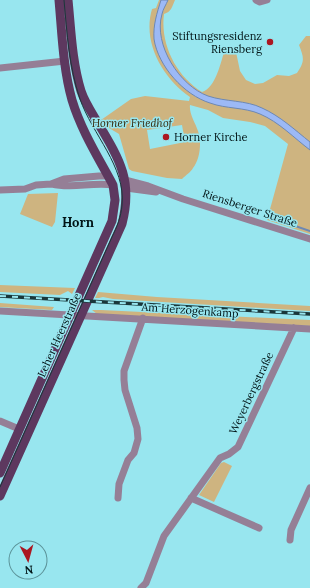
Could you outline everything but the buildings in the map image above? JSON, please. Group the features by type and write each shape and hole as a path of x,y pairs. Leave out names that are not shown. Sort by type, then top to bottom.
{"main road":[{"name":"Leher Heerstraße","path":"0,473 69,315 112,222 115,200 113,185 79,119 72,100 65,61 59,0"},
{"path":"68,0 77,76 89,109 117,157 125,184"},
{"path":"108,176 125,184"},
{"name":"Leher Heerstraße","path":"0,496 122,224 125,209 125,184"},
{"path":"113,185 125,184"}],"street":[{"path":"256,0 260,2 267,0"},
{"path":"0,68 65,61"},
{"path":"52,184 64,179 108,176"},
{"path":"0,190 25,189 36,185 52,184 61,186 113,185"},
{"name":"Riensberger Straße","path":"125,184 148,186 183,199 310,239"},
{"name":"Am Herzogenkamp","path":"0,311 143,318 310,329"},
{"path":"118,498 119,484 128,460 134,453 138,439 137,428 125,390 124,370 143,318"},
{"name":"Weyerbergstraße","path":"141,588 146,583 164,536 220,458 230,454 238,447 294,328"},
{"path":"0,422 19,429"},
{"path":"290,540 291,530 310,488"},
{"path":"191,498 259,528"}],"green space":[{"name":"Horner Friedhof","path":"159,0 175,0 170,11 164,14 163,25 167,48 177,68 202,92 211,85 214,80 220,67 225,49 236,52 240,71 246,80 255,84 263,83 277,75 289,76 297,73 303,59 299,45 306,36 310,36 310,234 267,220 288,144 265,126 223,118 208,110 190,105 191,115 199,135 200,145 199,155 191,171 182,179 167,178 132,171 129,169 119,134 109,128 101,120 131,99 145,96 189,101 190,97 171,80 157,59 150,34 152,9 156,8","holes":["182,125 185,142 150,149 147,130"]},
{"path":"58,193 55,222 52,227 20,214 28,194"},
{"path":"0,285 75,288 72,294 68,291 60,295 0,292"},
{"path":"98,292 310,306 310,311 113,299 103,297 95,298"},
{"path":"0,303 54,307 52,310 0,307"},
{"path":"92,310 310,320 310,326 97,314"},
{"path":"224,462 232,466 214,502 199,495 221,463"}],"water":[{"path":"161,0 168,0 162,12 160,26 161,38 171,63 179,74 198,91 208,96 256,105 269,111 310,142 310,150 267,117 248,110 222,106 200,99 174,78 161,59 156,49 154,39 155,24"}],"waterway":[{"path":"269,217 310,231"}],"tram line":[{"path":"0,487 116,229 120,218 122,205 122,191 114,164 85,112 76,87 69,50 64,0"}],"railway":[{"path":"0,296 310,314"}],"place":[{"name":"Stiftungsresidenz Riensberg","path":"270,42"},
{"name":"Horner Kirche","path":"166,137"}],"district":[{"name":"Horn","path":"78,222"}]}
